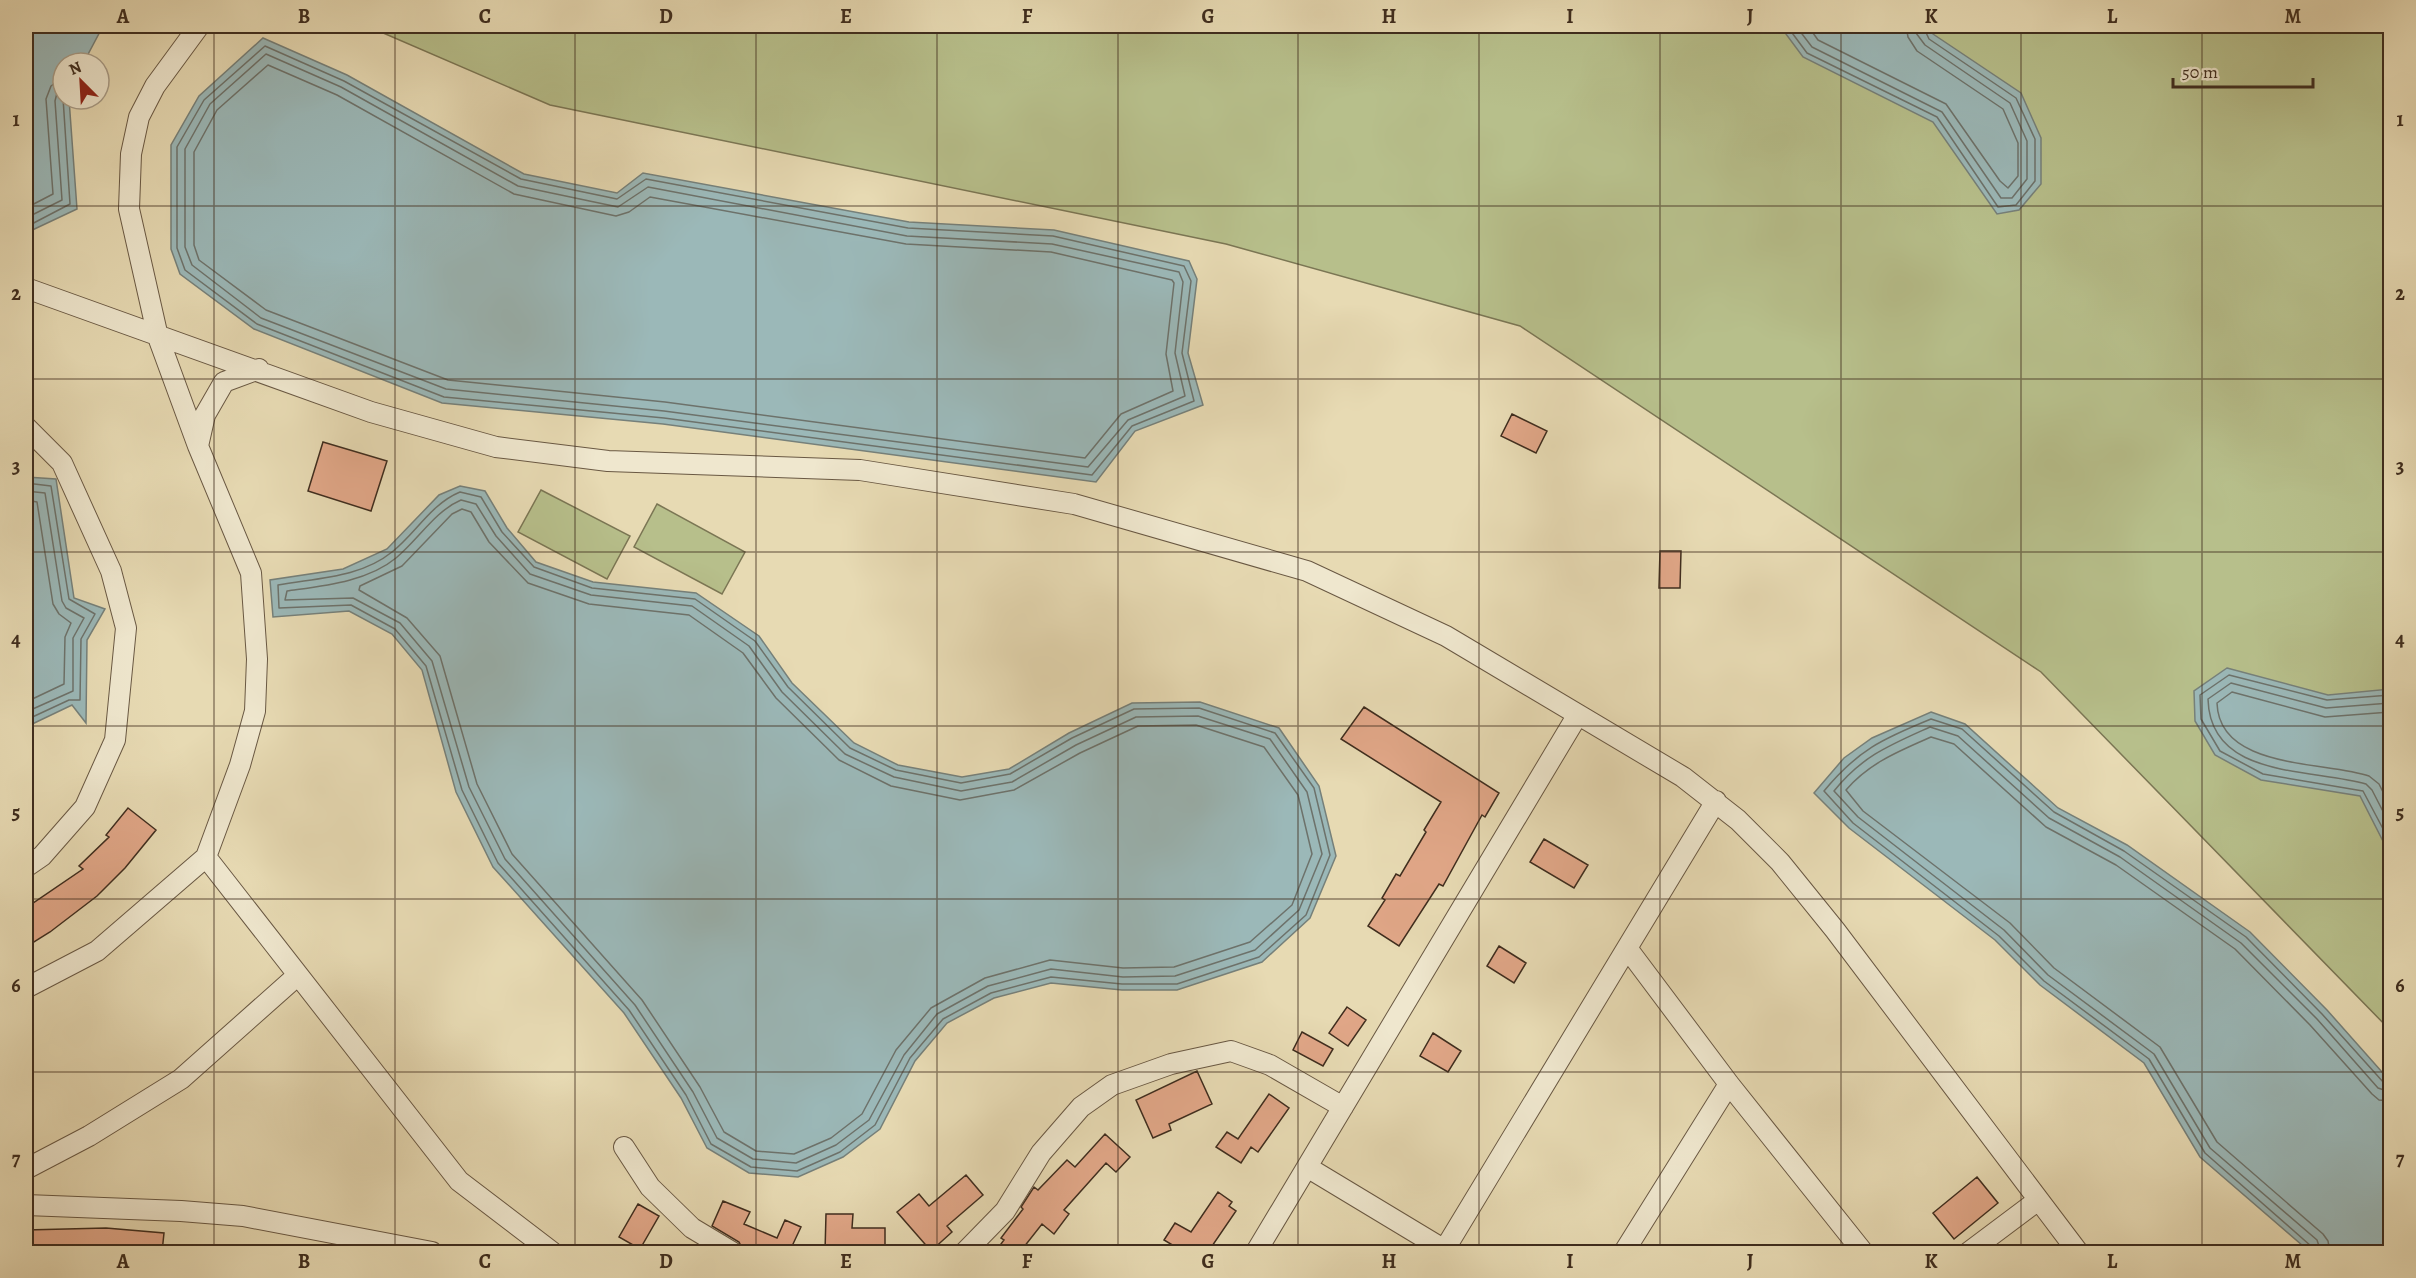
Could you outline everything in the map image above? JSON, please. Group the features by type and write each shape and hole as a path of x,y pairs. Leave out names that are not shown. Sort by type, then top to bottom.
{"street":[{"path":"26,988 97,951 206,857 240,765 255,711 256,659 251,573 198,446 158,337 129,209 131,154 139,117 155,86 199,26"},
{"path":"26,288 158,337 259,369 371,412 496,447 608,462 860,470 1074,504 1307,571 1446,636 1577,716 1623,740 1716,801 1780,862 1835,930 2037,1201 2078,1252"},
{"path":"198,446 205,415 224,382 259,369"},
{"path":"26,427 62,463 111,571 126,628 115,740 85,807 42,856 26,867"},
{"path":"1256,1252 1577,716"},
{"path":"1307,1167 1445,1252 1716,801"},
{"path":"206,857 459,1181 552,1252"},
{"path":"1628,948 1729,1084 1863,1252"},
{"path":"26,1169 89,1136 181,1079 298,975"},
{"path":"965,1252 1005,1211 1041,1153 1074,1115 1112,1085 1171,1064 1231,1051 1270,1065 1343,1107"},
{"path":"1624,1252 1729,1084"},
{"path":"624,1148 650,1187 692,1227 732,1252"},
{"path":"1969,1252 2037,1201"},
{"path":"26,1205 181,1210 243,1216 432,1252"}],"green space":[{"path":"367,26 2390,26 2390,1030 2041,672 1520,326 1226,244 550,105"},
{"path":"541,490 630,536 607,579 518,532"},
{"path":"657,504 745,552 722,594 634,547"}],"water":[{"path":"26,26 103,26 90,51 51,51 51,111 70,111 77,209 26,233"},
{"path":"1780,26 1927,26 1933,34 2021,93 2041,138 2041,184 2019,210 1997,214 1933,122 1803,57"},
{"path":"263,38 347,75 524,174 617,193 643,173 909,222 1054,230 1189,261 1197,279 1188,353 1203,405 1135,431 1096,482 663,424 442,403 254,329 180,274 171,249 171,145 199,96"},
{"path":"26,477 56,479 74,598 105,609 87,640 86,723 72,705 26,727"},
{"path":"460,486 485,491 507,528 536,562 593,582 696,593 759,636 792,683 854,743 898,765 962,777 1009,769 1069,733 1132,703 1200,702 1279,728 1319,786 1336,856 1310,918 1262,962 1177,990 1122,990 1051,983 994,998 947,1023 915,1061 880,1129 843,1157 798,1177 749,1173 707,1148 681,1098 624,1013 493,867 456,792 422,670 392,634 349,611 273,617 270,580 343,569 387,549 439,495"},
{"path":"2227,668 2328,695 2390,689 2390,855 2360,796 2261,780 2215,755 2195,721 2194,691"},
{"path":"1931,712 1965,724 2058,808 2127,845 2250,932 2327,1010 2390,1081 2390,1252 2310,1252 2200,1157 2144,1063 2040,985 1995,940 1849,828 1814,793 1844,758 1872,738"}],"building":[{"path":"1512,414 1547,431 1536,453 1501,436"},
{"path":"323,442 387,461 371,511 308,491"},
{"path":"1660,551 1681,551 1680,588 1659,588"},
{"path":"1364,707 1499,793 1485,817 1482,815 1443,886 1439,884 1399,946 1368,926 1385,900 1382,898 1396,874 1400,876 1426,832 1424,830 1441,802 1341,739"},
{"path":"128,808 156,830 125,868 97,896 50,932 26,947 26,908 83,869 79,866 109,837 106,835"},
{"path":"1544,839 1588,865 1574,888 1530,862"},
{"path":"1499,946 1526,963 1514,983 1487,966"},
{"path":"1347,1007 1366,1020 1348,1046 1329,1033"},
{"path":"1302,1032 1333,1049 1323,1066 1293,1050"},
{"path":"1433,1033 1461,1051 1448,1072 1420,1056"},
{"path":"1197,1071 1212,1104 1169,1124 1171,1130 1153,1138 1136,1100"},
{"path":"1269,1094 1289,1108 1258,1152 1251,1147 1241,1163 1216,1147 1227,1132 1238,1139"},
{"path":"1105,1134 1130,1157 1116,1172 1106,1163 1064,1210 1069,1214 1054,1234 1042,1224 1020,1252 995,1252 1004,1240 1001,1238 1023,1209 1021,1207 1034,1187 1038,1190 1067,1160 1075,1167"},
{"path":"966,1175 983,1195 947,1226 952,1232 931,1251 897,1212 919,1194 929,1206"},
{"path":"1977,1177 1998,1203 1954,1239 1933,1213"},
{"path":"1218,1192 1232,1202 1229,1206 1236,1211 1208,1252 1184,1252 1164,1240 1175,1223 1191,1232"},
{"path":"723,1201 750,1212 744,1224 777,1238 785,1220 801,1227 793,1244 812,1252 744,1252 739,1242 712,1226"},
{"path":"638,1204 659,1216 640,1249 619,1237"},
{"path":"826,1214 853,1214 852,1228 885,1228 885,1252 825,1252"},
{"path":"106,1228 164,1233 162,1252 26,1252 26,1230"}]}
